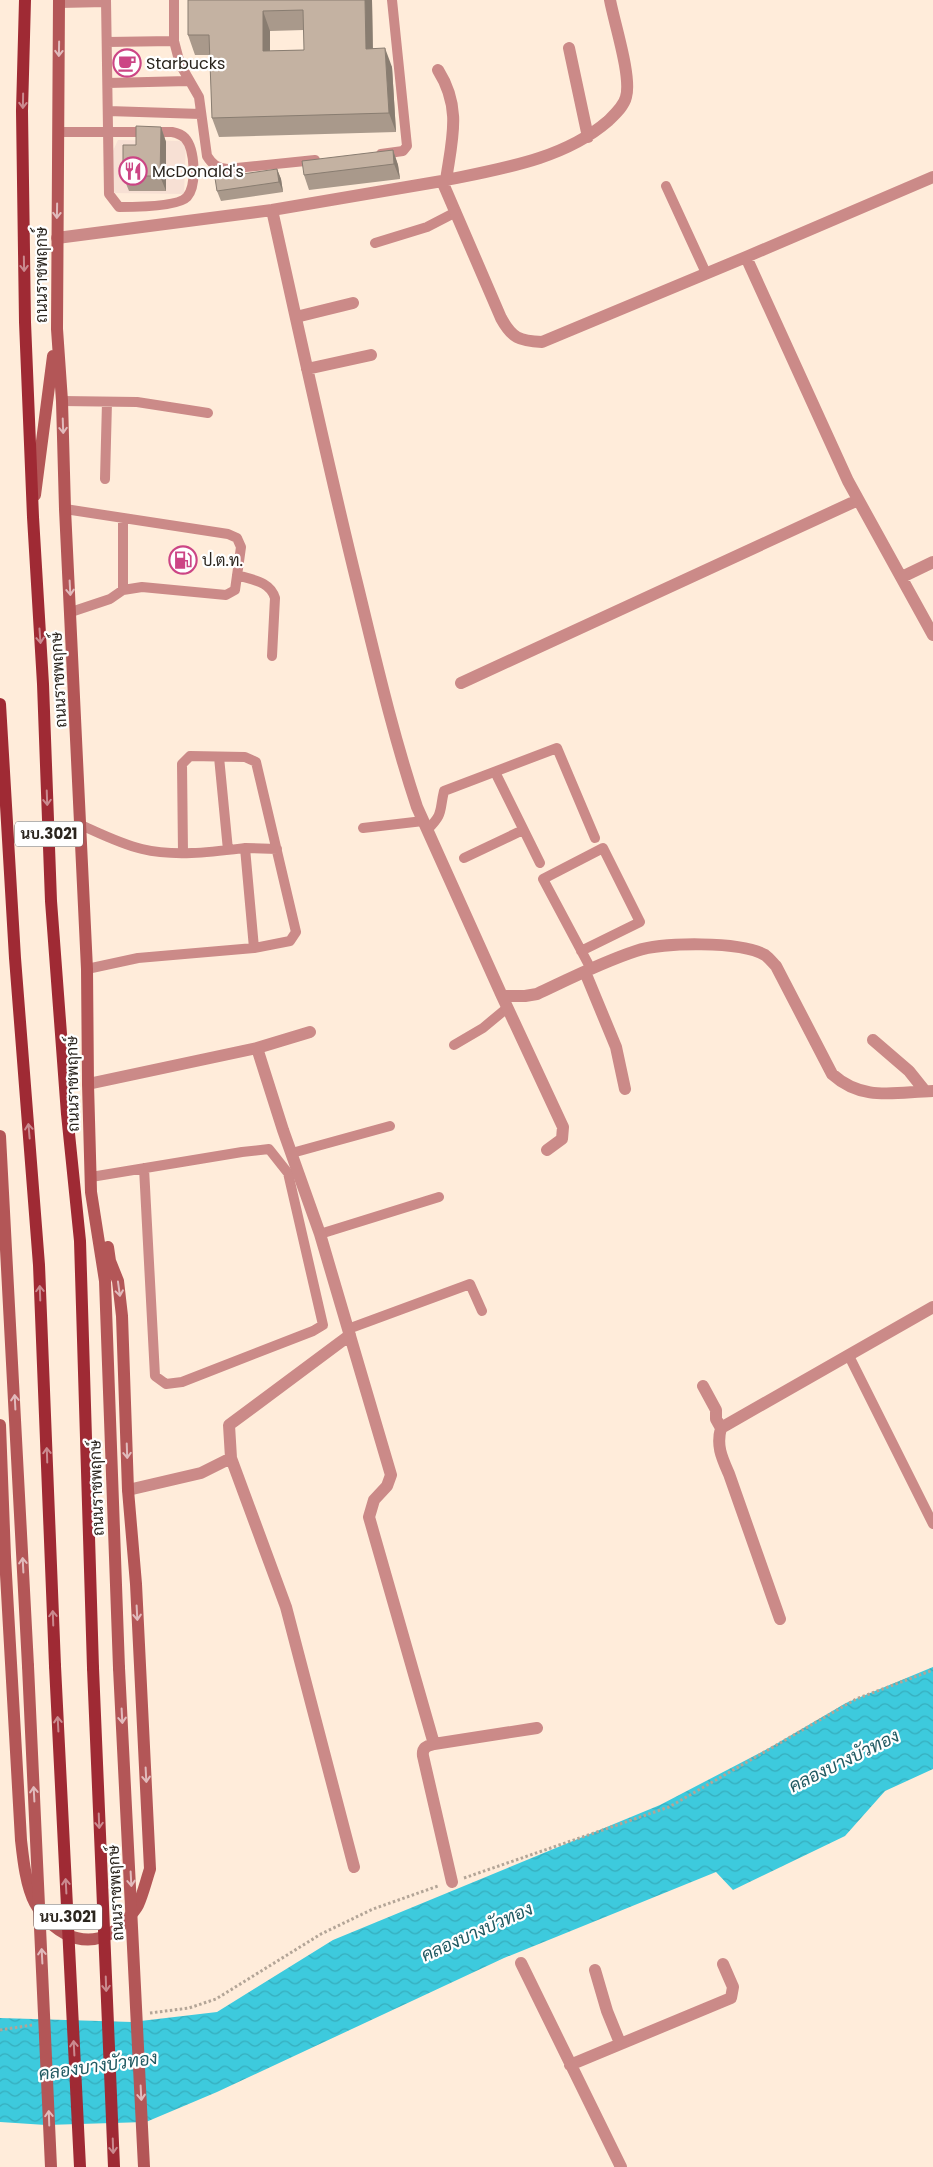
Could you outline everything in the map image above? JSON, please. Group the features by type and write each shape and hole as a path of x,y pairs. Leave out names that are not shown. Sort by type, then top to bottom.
{"main road":[{"name":"ถนนราชพฤกษ์","path":"25,0 22,112 25,322 33,517 43,684 51,901 67,1114 80,1241 93,1668 114,2167"},
{"name":"ถนนราชพฤกษ์","path":"59,1 57,329 62,401 65,510 87,969 91,1192 105,1281 120,1668 144,2167"},
{"path":"33,517 57,329"},
{"name":"นบ.3021","path":"0,704 15,958 39,1265 55,1666 80,2167"},
{"name":"นบ.3021","path":"0,1136 28,1666 51,2167"},
{"path":"0,1425 5,1557 24,1865 34,1902 42,1913 60,1932 76,1939 92,1940 113,1933 137,1906 150,1869 136,1584 128,1490 122,1316 118,1281 110,1261 106,1239 91,1192"}],"street":[{"path":"57,238 272,210 444,181 554,153 588,137 618,112 626,97 627,79 610,0"},
{"path":"569,48 588,137"},
{"path":"438,70 444,80 454,110 444,181 500,318 509,332 523,341 542,342 933,177"},
{"path":"272,210 333,487 374,654 408,781 425,825 563,1127 562,1139 547,1150"},
{"path":"746,257 858,500 933,636"},
{"path":"296,317 353,303"},
{"path":"307,369 371,355"},
{"path":"461,683 858,500"},
{"path":"902,577 933,562"},
{"path":"502,996 536,994 638,950 659,946 727,946 751,950 766,956 776,966 832,1074 844,1084 870,1093 929,1091"},
{"path":"588,971 616,1047 625,1089"},
{"path":"88,1084 257,1048 310,1032"},
{"path":"873,1040 929,1091"},
{"path":"257,1048 320,1234 391,1474 387,1486 374,1500 369,1517 434,1744"},
{"path":"720,1428 933,1307"},
{"path":"349,1332 229,1426 230,1458 286,1606 354,1867"},
{"path":"703,1386 716,1410 716,1419 720,1428 718,1439 720,1452 780,1619"},
{"path":"128,1490 201,1473 230,1458"},
{"path":"452,1882 422,1751 434,1744 536,1728"},
{"path":"521,1963 621,2167"},
{"path":"570,2064 731,1998 733,1987 723,1964"},
{"path":"595,1970 607,2011 620,2043"}],"lane":[{"path":"174,0 174,41 180,64 188,81 199,97 206,156 211,163 219,168 226,169 321,160"},
{"path":"368,155 403,151 406,146 392,0"},
{"path":"58,132 108,132 172,132 179,134 187,139 194,170 191,190 181,201 136,207 120,207 114,202 109,194 108,132 108,83 106,1 59,1"},
{"path":"107,42 174,41"},
{"path":"108,83 188,81"},
{"path":"108,111 202,114"},
{"path":"666,186 706,273"},
{"path":"375,243 427,227 442,221 456,212"},
{"path":"62,401 136,402 208,413"},
{"path":"105,479 107,402"},
{"path":"65,510 232,536 237,538 241,547 235,590 226,595 142,587 123,590 110,599 71,612"},
{"path":"123,518 123,590"},
{"path":"238,575 268,585 273,591 275,598 272,656"},
{"path":"363,828 425,825 439,818 444,791 557,748 595,838"},
{"path":"87,969 138,958 254,948 290,941 296,932 256,762 245,757 190,756 182,764 183,853"},
{"path":"219,757 228,850"},
{"path":"495,772 540,863"},
{"path":"81,825 110,838 143,849 183,853 245,848 277,849"},
{"path":"464,858 524,830"},
{"path":"245,848 254,948"},
{"path":"581,951 640,922 603,848 543,879 581,951 588,971"},
{"path":"454,1045 483,1028 507,1008"},
{"path":"292,1153 390,1126"},
{"path":"91,1177 144,1168 242,1152 269,1149 288,1173 324,1325 182,1382 166,1384 155,1376 144,1168"},
{"path":"320,1234 439,1197"},
{"path":"349,1332 470,1284 482,1311"},
{"path":"849,1356 933,1524"}],"path":[{"path":"148,2014 189,2008 216,1998 321,1934 373,1909 669,1807 856,1699 933,1670"},
{"path":"0,2030 38,2025"}],"shaded area":[{"path":"118,140 186,141 184,194 112,193 112,153"}],"water":[{"name":"คลองบางบัวทอง","path":"933,1667 933,1769 885,1791 845,1836 733,1890 716,1872 504,1958 217,2092 146,2122 46,2125 0,2122 0,2018 132,2022 217,2012 333,1940 660,1805 771,1747 846,1703"}],"building":[{"path":"188,0 365,0 366,49 385,48 389,113 212,118 209,35 188,35","holes":["303,10 304,50 263,51 263,11"]},
{"path":"136,126 161,127 160,176 123,176 123,145 136,145"},
{"path":"393,150 394,164 304,175 302,161"},
{"path":"277,169 279,182 217,191 215,178"}],"place":[{"name":"Starbucks","path":"127,63"},
{"name":"McDonald's","path":"133,171"},
{"name":"ป.ต.ท.","path":"183,560"}]}
